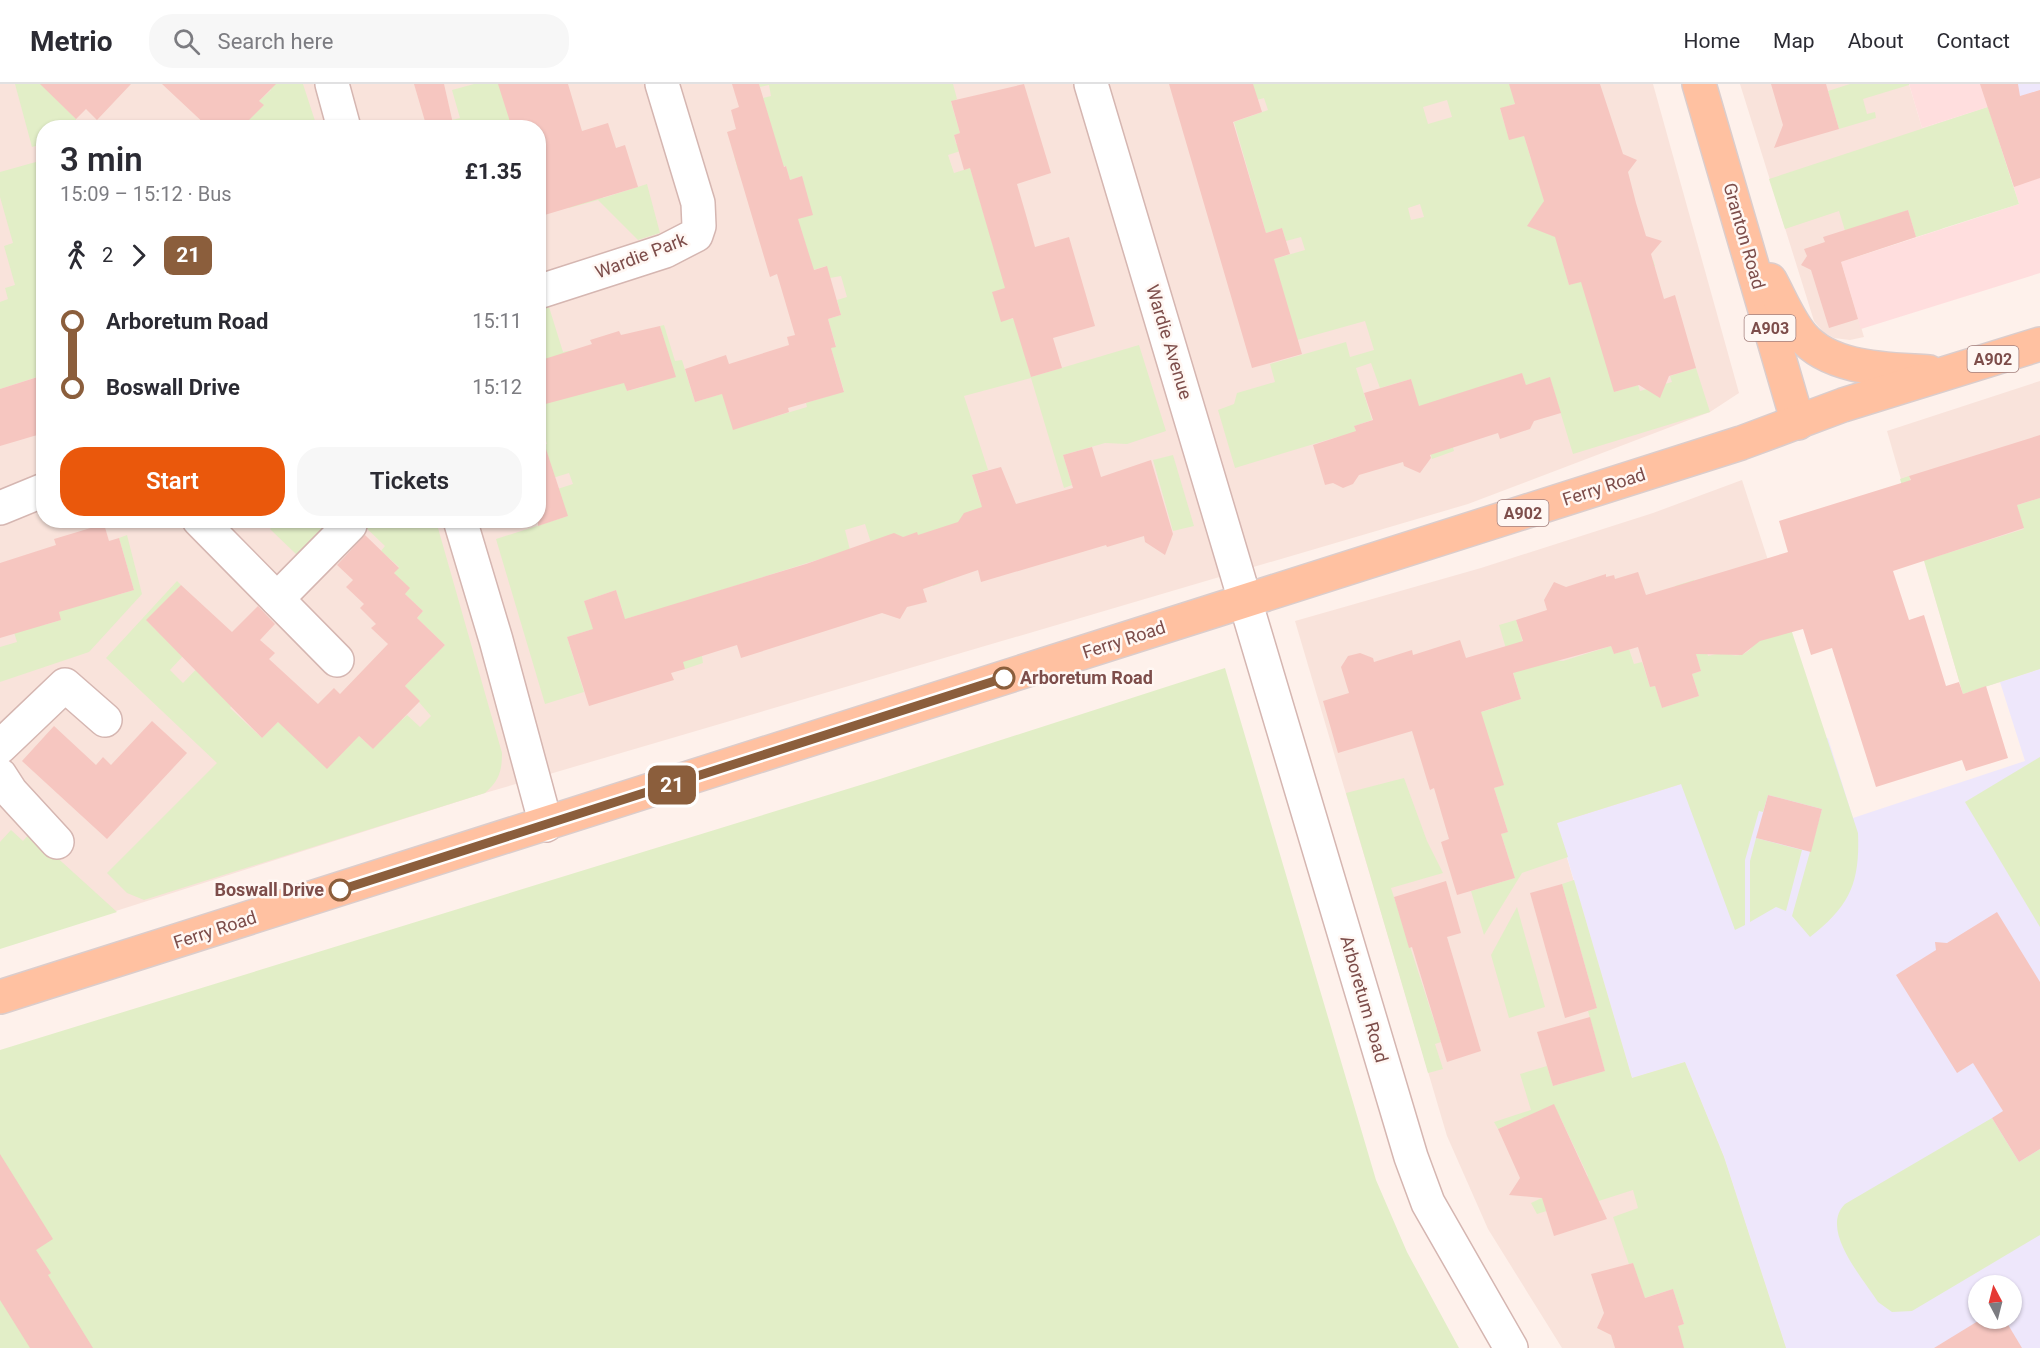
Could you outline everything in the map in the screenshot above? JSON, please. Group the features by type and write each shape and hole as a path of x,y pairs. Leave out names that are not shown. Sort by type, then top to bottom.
{"main road":[{"name":"Granton Road","path":"1699,84 1798,423"},
{"path":"1743,233 1802,337 1828,357 1880,368 1945,374"},
{"name":"Ferry Road","path":"0,997 1741,443 1843,405 2040,344"}],"street":[{"path":"332,84 342,120"},
{"name":"Wardie Park","path":"546,289 665,251 696,235 699,226 698,203 662,84"},
{"name":"Wardie Avenue","path":"1091,84 1247,600"},
{"path":"0,508 36,493"},
{"path":"207,528 337,660"},
{"path":"277,599 347,528"},
{"path":"462,528 496,640 546,825"},
{"name":"Arboretum Road","path":"1247,600 1411,1157 1428,1203 1511,1348"},
{"path":"0,747 65,685 105,720"},
{"path":"0,775 11,792 57,842"}],"shaded area":[{"path":"0,84 1653,84 1739,393 1710,412 1468,504 485,793 0,948"},
{"path":"1740,84 1909,84 1922,128 1988,107 1942,229 1841,261 1864,337 1850,340 1834,338 1823,332 1814,321"},
{"path":"1909,84 2004,84 2009,100 2040,90 2040,273 1861,329 1841,262 2019,204 1988,107 1922,128"},
{"path":"2004,84 2040,84 2040,90 2009,100"},
{"path":"2040,381 2040,669 1963,694 1887,431"},
{"path":"1742,480 1826,739 1557,824 1632,1078 1685,1062 1724,1157 1786,1348 1562,1348 1488,1229 1447,1136 1295,621 1481,568 1653,513"},
{"path":"2040,669 2040,1348 1786,1348 1724,1157 1685,1062 1632,1078 1557,823 1828,738 1853,818 2025,761 2000,682"}],"green space":[{"path":"15,84 41,84 76,119 36,120 36,146 32,147"},
{"path":"271,84 303,84 315,120 249,120 263,105 259,101 271,90"},
{"path":"474,84 539,84 512,120 452,120 460,118 452,90"},
{"path":"759,84 953,84 957,99 951,102 960,133 954,135 956,144 973,147 948,155 954,173 970,168 1006,288 1001,321 1015,318 1031,377 1139,345 1166,431 1127,444 1105,443 1063,455 1072,485 1064,488 1031,378 964,396 988,470 972,475 980,502 986,506 938,560 945,582 933,586 917,533 872,546 865,524 845,530 851,554 820,559 693,599 703,663 685,669 652,611 622,620 623,612 616,590 584,601 591,621 597,628 567,637 584,692 545,704 496,539 530,528 546,528 546,523 568,516 546,500 546,493 573,484 569,473 546,480 546,308 549,307 563,352 574,350 623,378 627,391 643,387 639,372 668,353 660,326 664,325 675,361 682,360 695,402 725,393 733,429 807,407 806,403 844,391 831,348 836,346 828,319 841,315 837,300 847,297 841,276 830,278 826,266 813,270 801,229 787,232 802,176 790,180 786,166 738,170 734,155 776,143 763,98 771,96 769,85 760,87"},
{"path":"1253,84 1509,84 1522,101 1500,109 1509,139 1524,136 1531,159 1613,135 1536,174 1544,200 1564,194 1567,205 1536,213 1532,219 1572,222 1561,257 1569,285 1653,260 1655,266 1620,277 1614,392 1638,385 1640,391 1647,389 1654,394 1662,392 1665,384 1672,382 1670,376 1696,368 1710,412 1573,454 1550,378 1526,385 1522,374 1439,400 1454,451 1432,459 1411,379 1380,388 1371,363 1356,368 1372,420 1354,426 1357,434 1337,437 1235,468 1218,410 1234,404 1237,393 1275,382 1270,364 1346,342 1350,357 1374,350 1365,321 1283,344 1274,259 1305,250 1301,237 1286,241 1282,228 1266,233 1234,122 1268,110 1264,98 1246,103","holes":["1447,100 1452,117 1428,124 1423,107","1420,204 1424,217 1411,220 1408,208"]},
{"path":"1850,84 1909,85 1863,99 1867,114 1875,112 1876,118 1839,129 1828,91"},
{"path":"1988,107 2019,204 1916,237 1908,210 1846,234 1839,211 1785,229 1769,179"},
{"path":"586,145 603,198 647,184 660,233 638,240 598,200 569,208 559,175"},
{"path":"36,162 36,377 0,389 0,302 8,299 5,288 15,285 4,246 13,243 0,197 0,172"},
{"path":"1173,455 1194,526 1173,531 1153,460"},
{"path":"1909,476 1935,557 2024,529 2011,507 2040,498 2040,669 1963,694 1900,479"},
{"path":"328,528 304,552 297,555 270,529"},
{"path":"366,528 438,528 502,753 497,780 485,793 144,900 127,893 107,873 217,763 106,658 177,581 181,585 147,621 183,656 170,670 183,683 204,661 241,696 230,708 262,738 278,722 359,736 373,749 392,710 402,720 407,715 420,727 431,716 405,686 445,645 417,618 423,611 405,594 394,573 399,567 381,551 385,546"},
{"path":"127,535 142,594 89,652 0,682 0,647 17,642 10,619 44,625 61,620 57,605 65,607 80,604 113,581 117,595 134,590 119,538"},
{"path":"1768,559 1858,833 1857,866 1854,880 1850,892 1835,915 1810,937 1792,916 1822,809 1768,795 1763,812 1759,811 1745,860 1745,925 1735,930 1681,784 1557,823 1568,857 1522,873 1484,935 1471,891 1515,878 1501,834 1508,832 1494,788 1503,785 1475,709 1482,712 1521,699 1499,625 1516,620 1528,659 1563,661 1611,646 1614,654 1629,649 1634,664 1642,662 1650,687 1655,686 1662,708 1699,696 1692,674 1701,671 1675,586 1694,580 1703,610 1695,613 1708,656 1724,652 1733,655 1746,653 1755,642"},
{"path":"1225,668 1376,1180 1407,1252 1459,1348 0,1348 0,1050 880,779"},
{"path":"2040,757 2040,927 1965,802"},
{"path":"1404,778 1427,841 1443,873 1391,888 1441,1042 1435,1044 1443,1069 1428,1073 1346,793"},
{"path":"11,830 23,841 30,833 117,912 0,949 0,842"},
{"path":"1756,838 1802,850 1786,911 1776,907 1750,922 1750,861"},
{"path":"1574,880 1632,1078 1685,1062 1724,1157 1786,1348 1682,1348 1678,1326 1684,1324 1673,1289 1631,1302 1633,1263 1629,1264 1613,1217 1638,1208 1633,1190 1555,1215 1553,1209 1537,1214 1531,1203 1588,1176 1560,1117 1529,1131 1523,1118 1498,1129 1494,1122 1531,1110 1520,1074 1547,1066 1553,1086 1605,1071 1588,1011 1597,1008 1562,884"},
{"path":"1517,907 1545,1007 1509,1018 1491,955"},
{"path":"1992,1118 2019,1162 2040,1149 2040,1235 1973,1275 1968,1275 1968,1278 1912,1311 1892,1312 1878,1302 1854,1267 1840,1240 1837,1227 1838,1215 1845,1204"}],"building":[{"path":"40,84 131,84 97,120 86,109 76,119"},
{"path":"162,84 276,84 259,101 264,105 249,120 200,120"},
{"path":"414,84 444,84 452,120 425,120"},
{"path":"498,84 568,84 582,131 608,123 616,148 625,145 638,187 546,215 546,120 509,120"},
{"path":"732,84 759,84 790,180 802,176 813,215 798,219 814,270 827,266 841,315 828,319 836,347 831,348 844,392 788,408 789,412 733,430 722,394 695,402 685,369 726,355 729,364 789,345 787,337 795,335 777,274 770,277 727,132 736,129 731,110 739,107"},
{"path":"1024,84 1051,173 1017,184 1035,247 1069,237 1095,326 1053,338 1062,368 1031,377 1013,318 1001,322 992,292 1005,288 970,168 964,170 954,135 960,133 951,101"},
{"path":"1169,84 1253,84 1262,112 1233,122 1266,233 1282,228 1290,254 1274,259 1302,354 1252,368"},
{"path":"1509,84 1600,84 1623,154 1637,160 1628,172 1636,203 1646,236 1662,241 1651,254 1664,299 1675,295 1696,368 1669,376 1660,398 1639,385 1614,392 1581,282 1569,285 1555,237 1527,226 1544,201 1524,136 1509,140 1500,108 1515,104"},
{"path":"1771,84 1826,84 1839,129 1774,148 1783,125"},
{"path":"1980,84 2018,84 2020,96 2040,90 2040,178 2014,187"},
{"path":"1908,210 1916,237 1841,262 1858,319 1829,328 1811,270 1801,265 1807,256 1804,249 1825,242 1823,237"},
{"path":"660,326 676,377 627,391 624,383 546,404 546,358 592,344 590,340 619,331 621,335"},
{"path":"1522,373 1526,385 1550,377 1561,413 1534,421 1530,429 1500,439 1498,433 1430,455 1431,458 1420,473 1404,466 1403,462 1359,475 1353,484 1343,488 1333,483 1325,485 1313,445 1356,431 1354,426 1373,420 1364,393 1411,379 1419,406"},
{"path":"36,378 36,435 0,446 0,389"},
{"path":"2040,435 2040,498 2017,505 2024,528 1893,571 1909,620 1924,615 1946,686 1959,682 1963,694 1986,686 2008,758 1966,771 1962,760 1876,787 1832,648 1811,655 1803,629 1760,641 1742,655 1696,654 1701,671 1692,674 1699,696 1662,708 1655,686 1650,687 1638,647 1614,654 1611,646 1513,673 1521,699 1481,712 1504,785 1494,788 1508,832 1501,834 1515,878 1457,895 1441,842 1449,839 1434,788 1430,790 1412,731 1338,753 1323,701 1349,693 1341,667 1348,656 1360,653 1373,658 1374,662 1412,650 1413,655 1460,640 1466,658 1523,641 1516,620 1547,610 1544,600 1554,582 1566,587 1606,574 1606,577 1614,575 1615,579 1638,572 1646,595 1729,570 1788,552 1779,521 1911,480 1909,476"},
{"path":"1092,447 1101,477 1151,460 1173,534 1165,555 1145,542 1144,536 981,582 978,570 923,589 927,602 907,607 900,619 882,613 741,658 737,645 683,662 685,669 671,673 674,680 589,706 567,637 593,629 584,601 616,590 625,619 806,564 894,533 903,537 917,532 918,535 958,522 964,513 982,507 972,475 1001,467 1016,504 1073,488 1063,455"},
{"path":"546,449 568,516 546,523"},
{"path":"91,528 105,528 109,541 119,538 134,590 59,612 61,620 0,638 0,563 56,545 54,539"},
{"path":"365,535 399,568 394,573 410,588 405,594 423,611 417,618 445,645 405,686 420,701 373,749 359,736 327,769 278,722 262,738 146,620 181,585 232,632 258,606 275,624 260,640 275,653 269,659 318,704 334,688 340,694 388,644 371,628 376,624 360,608 364,604 346,587 353,580 337,565"},
{"path":"152,721 187,753 107,839 22,761 54,726 96,765 103,757 111,765"},
{"path":"1768,795 1822,809 1811,852 1756,838"},
{"path":"1446,881 1461,933 1447,937 1481,1051 1447,1062 1412,947 1409,948 1394,897"},
{"path":"1562,884 1597,1008 1565,1018 1530,893"},
{"path":"1997,912 2040,982 2040,1149 2019,1162 1992,1118 2003,1111 1973,1063 1957,1073 1896,975 1936,950 1935,942 1947,943"},
{"path":"1590,1017 1605,1071 1553,1086 1537,1032"},
{"path":"1554,1104 1607,1219 1554,1236 1542,1198 1509,1195 1520,1178 1498,1129"},
{"path":"0,1154 53,1239 36,1250 51,1273 48,1275 93,1348 30,1348 0,1300"},
{"path":"1633,1263 1645,1298 1673,1289 1684,1324 1678,1326 1684,1348 1615,1348 1611,1335 1597,1328 1604,1313 1591,1274"},
{"path":"1968,1327 1968,1329 2011,1329 2022,1348 1934,1348"}],"bus line":[{"name":"21","path":"340,890 1004,678"}],"place":[{"name":"Arboretum Road","path":"1004,678"},
{"name":"Boswall Drive","path":"340,890"}]}
